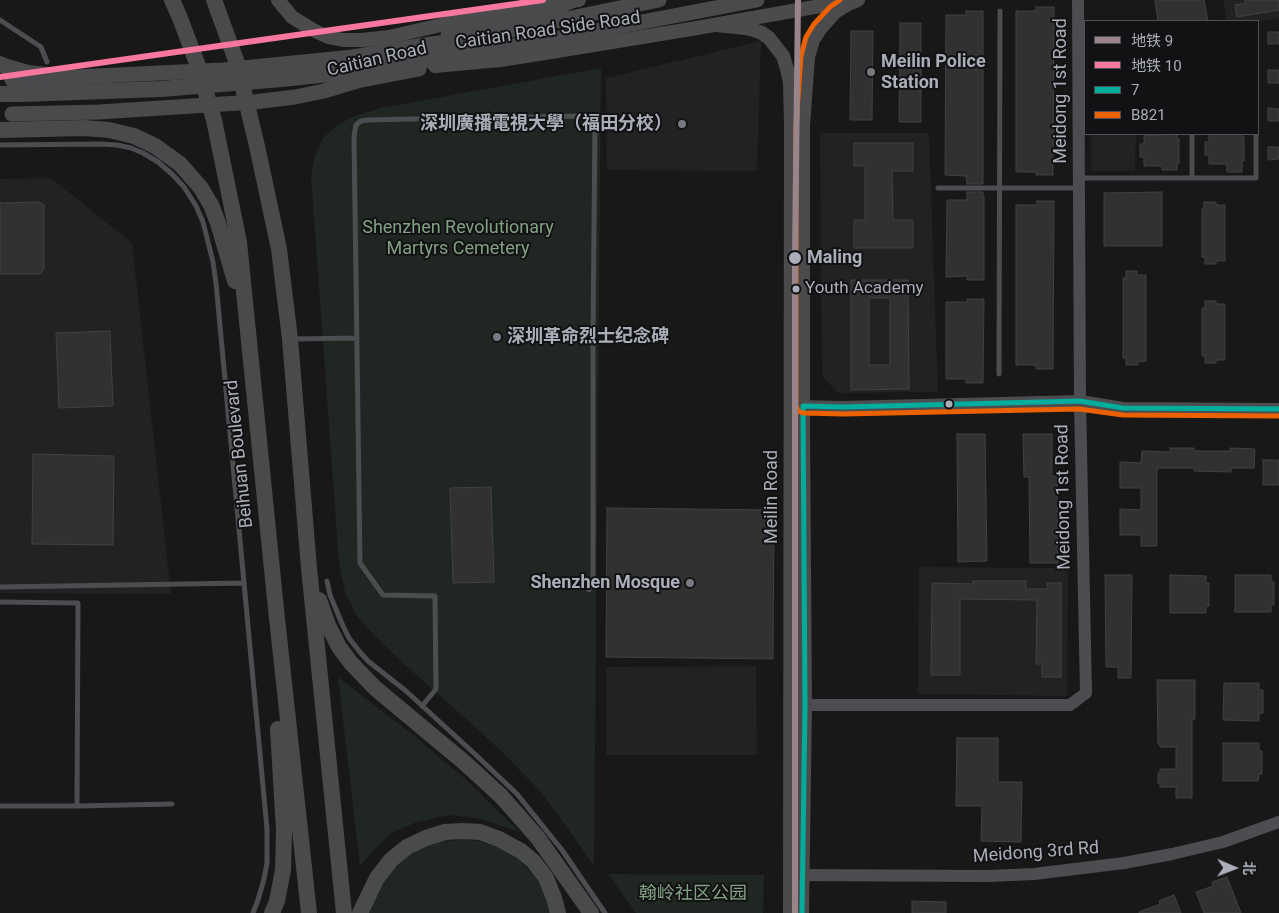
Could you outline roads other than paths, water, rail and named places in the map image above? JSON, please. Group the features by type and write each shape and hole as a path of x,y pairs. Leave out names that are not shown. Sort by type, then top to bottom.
{"highway":[{"name":"Beihuan Boulevard","path":"172,0 198,66 214,120 239,242 309,913"},
{"path":"214,0 238,63 258,146 279,249 290,339 309,568 344,913"},
{"path":"0,94 161,89 282,79 529,44"},
{"path":"0,64 28,73 64,77"},
{"path":"0,130 84,128 109,130 144,140 156,146 180,164 201,188 210,204 234,275 248,329"},
{"path":"309,568 328,625 339,647 351,663 375,688 477,773 501,796 519,815 558,864 591,913"},
{"path":"272,913 277,900 283,870 284,830 275,677 276,609"},
{"path":"360,913 377,878 391,860 407,847 426,838 446,832 463,831 480,832 499,839 521,851 534,862 546,878 558,913"},
{"path":"558,864 570,891 575,913"}],"main road":[{"path":"278,0 292,16 313,30 343,40 389,37 480,16 543,4 576,1"},
{"name":"Caitian Road","path":"6,114 99,112 254,102 295,97 324,91 355,70 411,47 474,38 659,0"},
{"name":"Caitian Road","path":"6,80 214,70 355,70 432,66 529,44 758,0"},
{"path":"776,13 782,8 786,0"},
{"name":"Caitian Road Side Road","path":"432,66 500,60 716,24 776,13 816,3 853,0"},
{"name":"Meilin Road","path":"797,126 808,57 813,40 835,12 858,0"},
{"path":"411,47 475,26 544,12 576,1"},
{"name":"Meilin Road","path":"716,24 762,33 777,47 783,56 790,82 797,126 797,875 802,913"},
{"name":"Meilin Road","path":"790,913 797,875"}],"street":[{"name":"Meidong 1st Road","path":"798,705 1070,705 1086,693 1080,401 1078,0"},
{"path":"797,406 853,407 1080,401 1123,408 1279,409"},
{"name":"Meidong 3rd Rd","path":"797,875 989,876 1034,874 1172,854 1223,842 1279,822"}],"lane":[{"path":"1000,11 1000,374"},
{"path":"0,20 41,48 48,62"},
{"path":"422,706 436,689 435,596 383,595 360,563 354,136 356,125 361,122 368,120 578,116 591,117 595,123 592,335 593,578 589,590"},
{"path":"1192,135 1192,178"},
{"path":"938,188 1000,188 1192,178 1256,178 1256,135"},
{"path":"0,144 101,144 130,148 158,162 172,174 184,187 203,222 213,262 268,837 264,880 253,913"},
{"path":"290,339 357,338"},
{"path":"327,581 330,595 343,626 359,652 406,691 517,794 562,850 605,913"},
{"path":"0,587 244,584"},
{"path":"0,602 78,603 77,806"},
{"path":"0,806 172,804"}],"metro line":[{"name":"10","path":"0,77 543,0"},
{"name":"9","path":"795,913 795,256 798,0"}],"place":[{"name":"Meilin Police Station","path":"871,72"},
{"name":"深圳廣播電視大學（福田分校）","path":"682,124"},
{"name":"Maling","path":"795,258"},
{"name":"Youth Academy","path":"796,289"},
{"name":"深圳革命烈士纪念碑","path":"497,337"},
{"name":"Shenzhen Mosque","path":"690,583"}],"park label":[{"name":"Shenzhen Revolutionary Martyrs Cemetery","path":"458,238"},
{"name":"翰岭社区公园","path":"693,894"}]}
